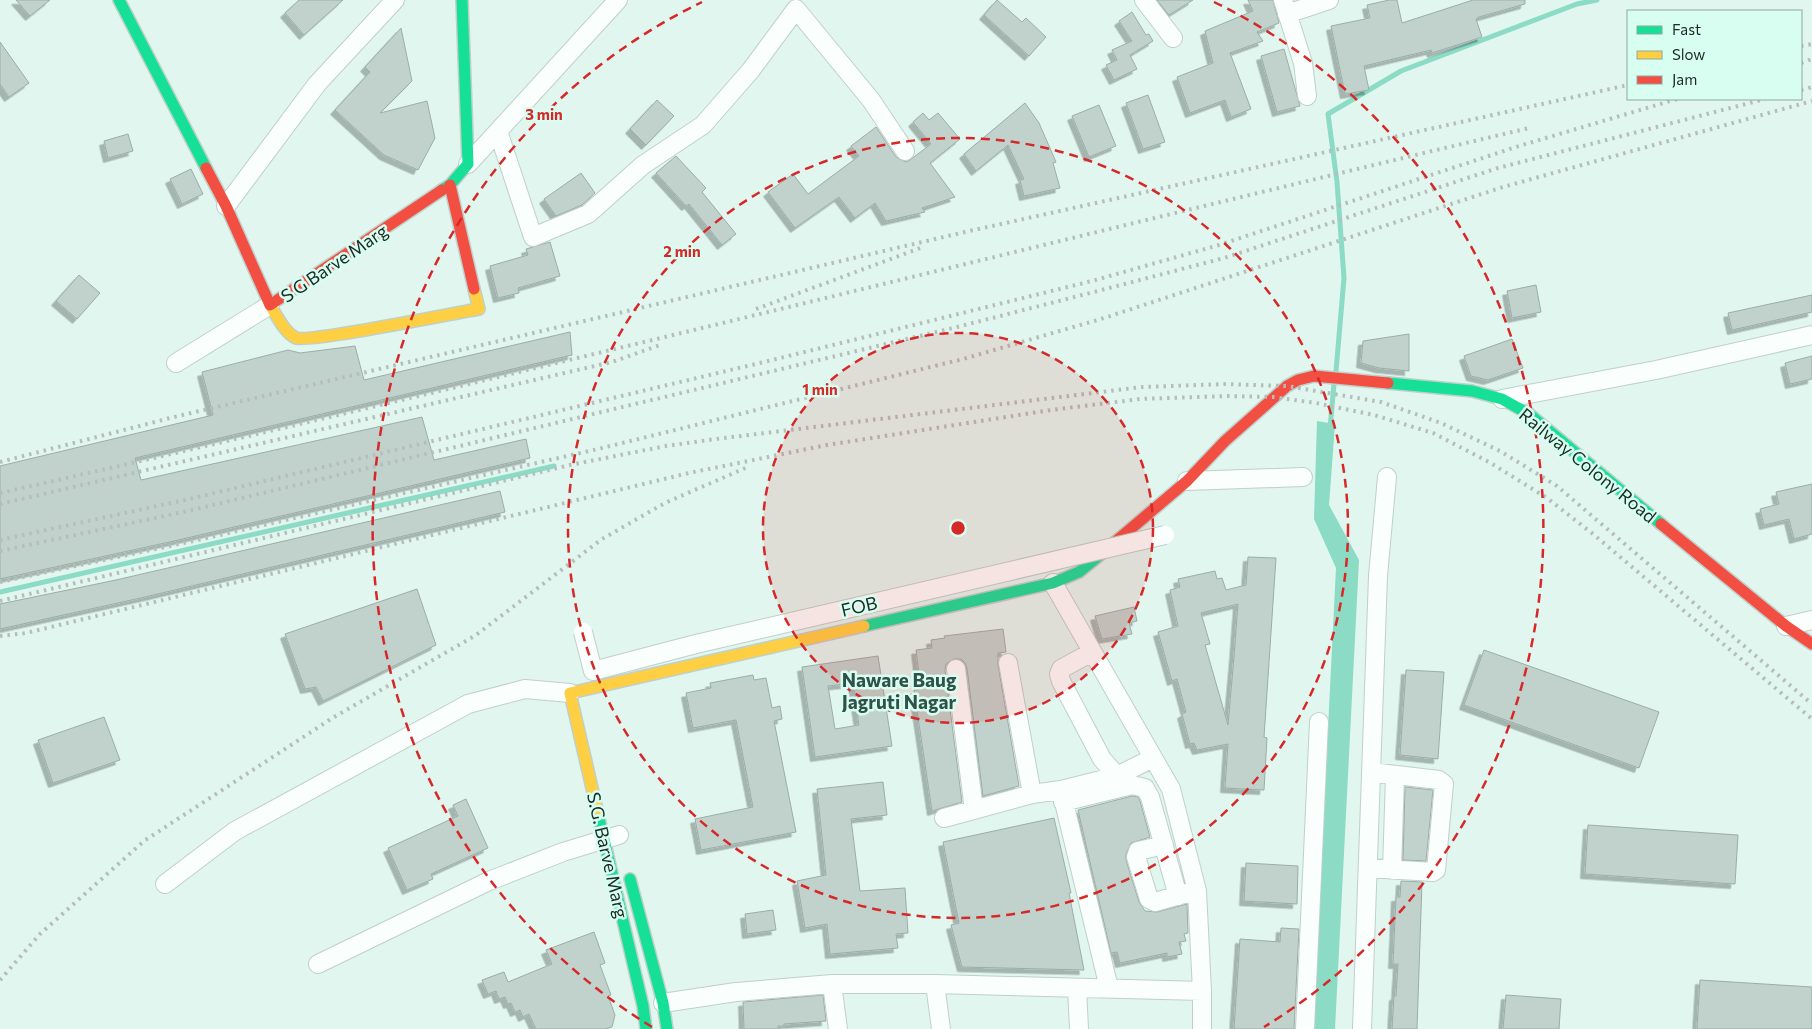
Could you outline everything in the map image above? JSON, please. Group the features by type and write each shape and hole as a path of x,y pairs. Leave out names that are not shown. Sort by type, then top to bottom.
{"street":[{"name":"S G Barve Marg","path":"119,0 226,206 270,305 450,185 468,164"},
{"path":"226,206 317,84 395,0"},
{"path":"462,0 468,164"},
{"path":"468,164 618,0"},
{"path":"1144,0 1173,38"},
{"path":"1307,96 1303,63 1285,7 1329,0"},
{"path":"498,131 533,237 588,214 644,165 703,125 751,70 796,9 871,100 906,151"},
{"path":"176,363 270,305 288,332 298,339 326,336 479,309 450,185"},
{"path":"1502,399 1656,370 1812,336"},
{"name":"Railway Colony Road","path":"575,692 1053,583 1079,572 1187,481 1225,441 1287,386 1298,380 1314,376 1472,391 1502,399 1529,414 1606,480 1786,626 1812,644"},
{"path":"1187,481 1303,477"},
{"path":"1362,1029 1378,576 1387,477"},
{"name":"FOB","path":"583,632 593,670 705,642 1165,535"},
{"path":"1053,583 1171,789 1198,891 1202,1029"},
{"path":"1786,626 1812,620"},
{"path":"1092,652 1061,669 1059,674 1061,682 1102,760 1117,776"},
{"path":"1008,662 1032,794"},
{"path":"956,669 974,810"},
{"path":"165,884 235,831 468,704 525,689 575,692 587,717"},
{"name":"S.G. Barve Marg","path":"575,692 615,836 646,1029"},
{"path":"1305,1029 1319,722"},
{"path":"1062,796 1117,776 1153,758"},
{"path":"1368,868 1433,872 1436,870 1444,784 1439,780 1371,772"},
{"path":"1392,870 1395,775"},
{"path":"944,818 1032,794 1062,796 1132,785 1140,786 1145,788 1150,797 1178,896"},
{"path":"1062,796 1109,988"},
{"path":"1369,823 1394,825"},
{"path":"318,964 490,882 563,852 615,836"},
{"path":"1164,845 1138,851 1136,857 1149,898 1155,902 1198,891"},
{"path":"628,872 663,1003 667,1029"},
{"path":"663,1003 736,992 832,984 935,984 1202,991"},
{"path":"832,984 838,1029"},
{"path":"935,984 941,1029"},
{"path":"1077,988 1079,1029"}],"shaded area":[{"path":"1317,421 1335,424 1329,505 1359,560 1335,1029 1313,1029 1336,568 1314,519"}],"building":[{"path":"16,0 50,0 30,16"},
{"path":"299,0 343,0 304,35 285,13"},
{"path":"997,0 1022,22 1026,18 1046,37 1029,56 984,15"},
{"path":"1157,0 1193,0 1169,15"},
{"path":"1248,0 1273,0 1279,23 1257,32 1263,41 1230,53 1251,109 1231,117 1225,100 1190,113 1177,77 1213,63 1205,31 1253,11"},
{"path":"1397,0 1402,23 1473,0 1525,0 1525,4 1476,19 1482,37 1432,53 1431,50 1364,66 1369,90 1345,94 1331,26 1370,18 1367,5"},
{"path":"1132,12 1146,35 1149,34 1153,41 1130,55 1137,69 1114,80 1106,65 1117,60 1112,50 1132,41 1119,21"},
{"path":"401,28 412,81 380,113 427,101 435,138 418,170 384,155 335,110 370,72 365,67"},
{"path":"0,42 29,83 9,97 0,84"},
{"path":"1284,49 1300,106 1277,112 1261,56"},
{"path":"1148,95 1165,142 1143,149 1126,103"},
{"path":"657,100 674,116 646,145 630,129"},
{"path":"1025,103 1039,123 1056,162 1053,163 1060,188 1024,196 1020,180 1024,179 1008,145 976,171 964,154"},
{"path":"1099,105 1116,146 1089,157 1072,116"},
{"path":"923,113 929,120 938,113 960,139 930,163 955,197 922,208 925,212 886,221 875,203 855,218 839,197 795,228 768,192 793,174 808,194 859,156 851,146 876,127 896,157 906,162 910,160 931,144 913,122"},
{"path":"128,134 133,151 108,158 104,141"},
{"path":"676,156 706,188 702,192 736,234 722,245 689,204 686,206 656,173"},
{"path":"191,169 203,194 182,204 170,179"},
{"path":"581,173 595,193 582,205 556,216 544,199"},
{"path":"550,242 560,276 518,288 519,293 498,298 490,266 528,255 526,249"},
{"path":"79,275 100,293 77,319 56,301"},
{"path":"1536,285 1541,312 1512,318 1507,291"},
{"path":"1812,295 1812,312 1732,330 1728,313"},
{"path":"570,332 572,355 135,458 141,480 422,417 434,460 526,439 530,458 174,541 0,579 0,466 213,415 202,372 288,350 300,353 355,346 364,380"},
{"path":"1409,334 1409,371 1379,368 1361,363 1363,341"},
{"path":"1512,339 1523,368 1488,380 1471,376 1464,356"},
{"path":"1812,356 1812,379 1790,384 1785,363"},
{"path":"1812,484 1812,534 1794,539 1789,519 1764,525 1760,509 1779,504 1776,492"},
{"path":"500,491 505,512 145,597 0,629 0,604 116,580"},
{"path":"1248,557 1276,558 1264,737 1267,738 1264,790 1225,788 1228,744 1197,750 1194,743 1190,744 1182,714 1186,712 1177,679 1172,681 1158,632 1178,626 1170,590 1180,587 1178,579 1215,571 1217,579 1222,578 1226,590 1246,585","holes":["1238,604 1228,725 1205,645 1210,644 1201,613"]},
{"path":"417,589 436,645 323,701 316,687 305,689 285,634"},
{"path":"1134,607 1137,621 1129,623 1132,634 1102,639 1095,616"},
{"path":"1003,629 1006,652 998,653 998,665 1019,786 983,796 967,668 961,659 954,659 946,664 945,670 962,802 932,811 914,690 921,689 916,650 932,648 931,640 945,638 944,636"},
{"path":"1484,650 1659,712 1639,768 1464,705"},
{"path":"878,656 892,746 815,757 802,667","holes":["853,683 859,725 835,729 828,686"]},
{"path":"1406,670 1444,672 1438,759 1400,755"},
{"path":"753,675 754,680 766,678 772,708 780,706 782,719 774,721 796,832 701,850 695,819 753,807 736,720 693,728 686,693 711,688 710,683"},
{"path":"104,717 120,760 53,783 38,740"},
{"path":"883,782 887,815 851,819 860,891 905,888 908,933 896,934 898,948 830,954 827,924 805,928 797,881 826,875 817,789"},
{"path":"1405,787 1433,790 1426,861 1403,860"},
{"path":"1132,796 1138,797 1140,801 1150,837 1131,843 1126,854 1126,860 1139,902 1145,911 1157,912 1187,904 1188,933 1184,934 1186,941 1179,942 1182,954 1167,957 1167,953 1120,963 1117,952 1111,953 1078,810"},
{"path":"466,799 488,848 431,874 433,879 407,890 388,848 458,816 453,805"},
{"path":"1054,818 1071,893 1069,893 1084,970 962,967 951,925 959,923 943,842"},
{"path":"1588,825 1738,835 1735,884 1585,874"},
{"path":"1246,863 1298,866 1297,904 1244,901"},
{"path":"1401,881 1422,882 1417,1029 1392,1029 1398,964 1393,964 1396,897 1400,897"},
{"path":"773,910 776,930 747,934 745,914"},
{"path":"1281,928 1299,929 1294,1029 1234,1029 1240,939 1280,942"},
{"path":"594,932 605,963 600,965 611,995 608,996 615,1015 612,1027 605,1029 536,1029 529,1014 523,1017 520,1010 515,1012 511,1003 508,1004 505,997 499,999 496,991 488,994 482,980 504,972 508,982 552,964 546,950"},
{"path":"1700,980 1812,987 1812,1029 1697,1029"},
{"path":"823,995 826,1021 784,1024 784,1026 778,1026 778,1029 744,1029 743,1002"},
{"path":"1506,995 1561,999 1559,1029 1503,1029"}],"waterway":[{"path":"1336,371 1344,278 1337,182 1328,114 1401,71 1577,4 1597,0"},
{"path":"1330,428 1334,384"},
{"path":"0,592 554,466"}],"railway":[{"path":"1802,46 1812,44"},
{"path":"1802,63 1812,59"},
{"path":"0,462 174,417 965,232 1627,85"},
{"path":"1802,90 1812,87"},
{"path":"0,540 185,500 764,362 1092,281 1219,245 1519,146 1674,100"},
{"path":"0,551 188,511 957,327 1094,292 1224,258 1498,168 1761,100"},
{"path":"0,582 198,540 598,449 963,359 1101,319 1503,187 1812,101"},
{"path":"0,493 574,359 1529,128"},
{"path":"756,309 923,247"},
{"path":"0,504 612,362 663,344"},
{"path":"0,601 570,465 666,446 1142,387 1227,384 1287,386 1381,402 1441,423 1500,451 1557,486 1812,704"},
{"path":"0,636 26,633 689,473 827,445 1051,410 1140,399 1226,396 1273,397 1316,403 1374,415 1433,433 1489,462 1547,498 1593,534 1812,719"},
{"path":"0,980 40,934 144,841 334,717 476,635 602,539 665,503 750,466"}],"traffic: fast":[{"path":"119,0 206,168"},
{"path":"442,190 450,185 468,164 462,0"},
{"path":"1388,383 1472,391 1502,399 1529,414 1661,524"},
{"path":"864,626 1053,583 1079,572 1101,554"},
{"path":"598,814 643,1006 646,1029"},
{"path":"630,879 663,1003 667,1029"}],"traffic: slow":[{"path":"270,305 288,332 296,338 306,338 353,332 479,309 474,289"},
{"path":"598,814 570,693 864,626"}],"traffic: jam":[{"path":"206,168 226,206 270,305 442,190"},
{"path":"450,185 474,289"},
{"path":"1101,554 1187,481 1225,441 1287,386 1298,380 1314,376 1388,383"},
{"path":"1661,524 1786,626 1812,644"}],"district":[{"name":"Naware Baug Jagruti Nagar","path":"899,690"}]}
